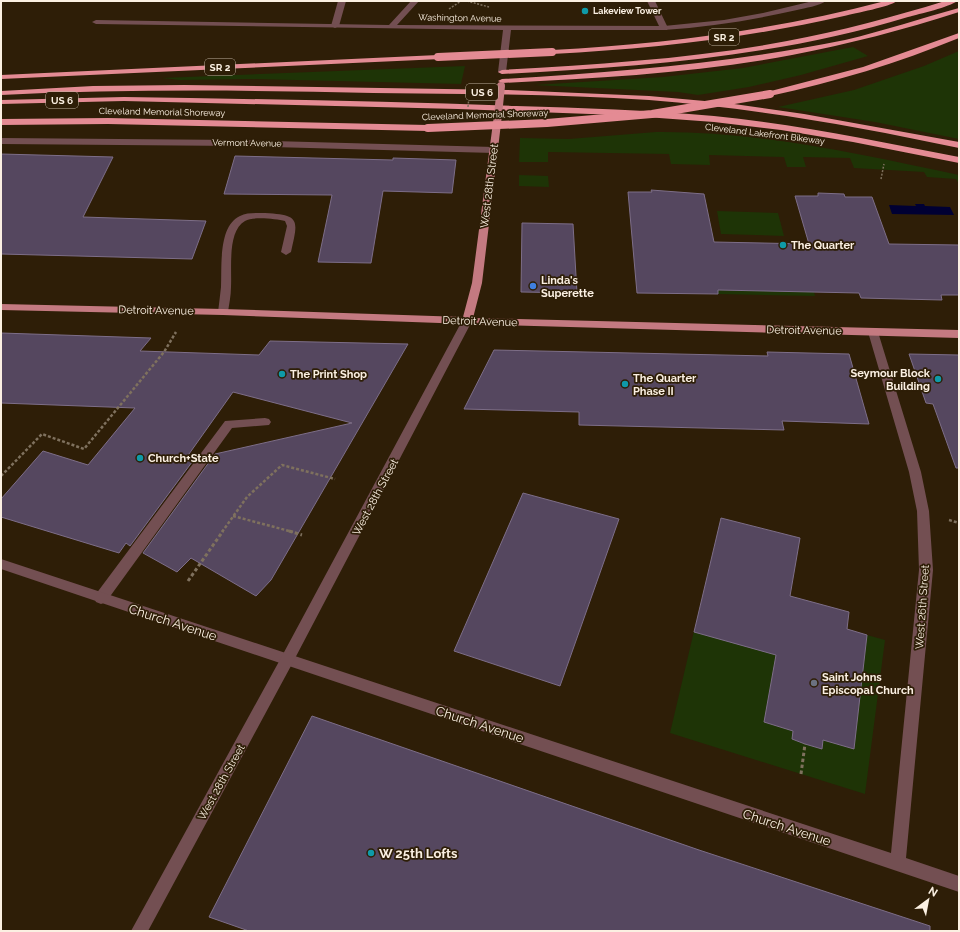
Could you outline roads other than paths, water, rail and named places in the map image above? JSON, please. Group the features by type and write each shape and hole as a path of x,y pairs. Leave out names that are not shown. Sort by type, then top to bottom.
{"highway":[{"name":"SR 2","path":"1,77 552,52 676,43 744,34 831,18 893,1"},
{"path":"502,72 628,65 724,55 789,44 845,32 896,19 953,1"},
{"path":"501,83 668,70 777,56 875,36 956,11"},
{"name":"Cleveland Memorial Shoreway","path":"1,122 108,121 428,128 546,123 644,115 770,94 857,72 915,53 959,35"},
{"name":"US 6","path":"1,93 111,88 189,88 518,93 612,96 687,102 789,114 856,124 959,145"},
{"name":"US 6","path":"1,102 137,100 458,106 618,112 714,118 781,127 853,139 959,160"}],"main road":[{"name":"West 28th Street","path":"467,321 477,283 494,150 502,72"},
{"name":"Detroit Avenue","path":"1,307 223,312 467,321 959,334"}],"street":[{"path":"335,26 342,1"},
{"path":"391,27 415,1"},
{"path":"651,1 664,28"},
{"name":"Washington Avenue","path":"96,22 507,29 664,28 690,27 746,18 822,1"},
{"name":"West 28th Street","path":"502,72 507,29"},
{"name":"Vermont Avenue","path":"1,141 238,143 494,150"},
{"path":"223,312 226,293 226,256 230,236 236,223 243,218 255,216 271,216 288,219 292,226 286,252"},
{"name":"West 28th Street","path":"139,931 288,660 467,321"},
{"name":"West 26th Street","path":"873,332 916,472 923,511 926,570 898,863"},
{"path":"101,598 229,424 265,422"},
{"name":"Church Avenue","path":"1,564 959,884"}],"place":[{"name":"Lakeview Tower","path":"585,11"},
{"name":"The Quarter","path":"783,245"},
{"name":"Linda's Superette","path":"533,286"},
{"name":"The Print Shop","path":"282,374"},
{"name":"Seymour Block Building","path":"938,379"},
{"name":"The Quarter Phase II","path":"625,384"},
{"name":"Church+State","path":"140,458"},
{"name":"Saint Johns Episcopal Church","path":"814,683"},
{"name":"W 25th Lofts","path":"371,853"}]}
